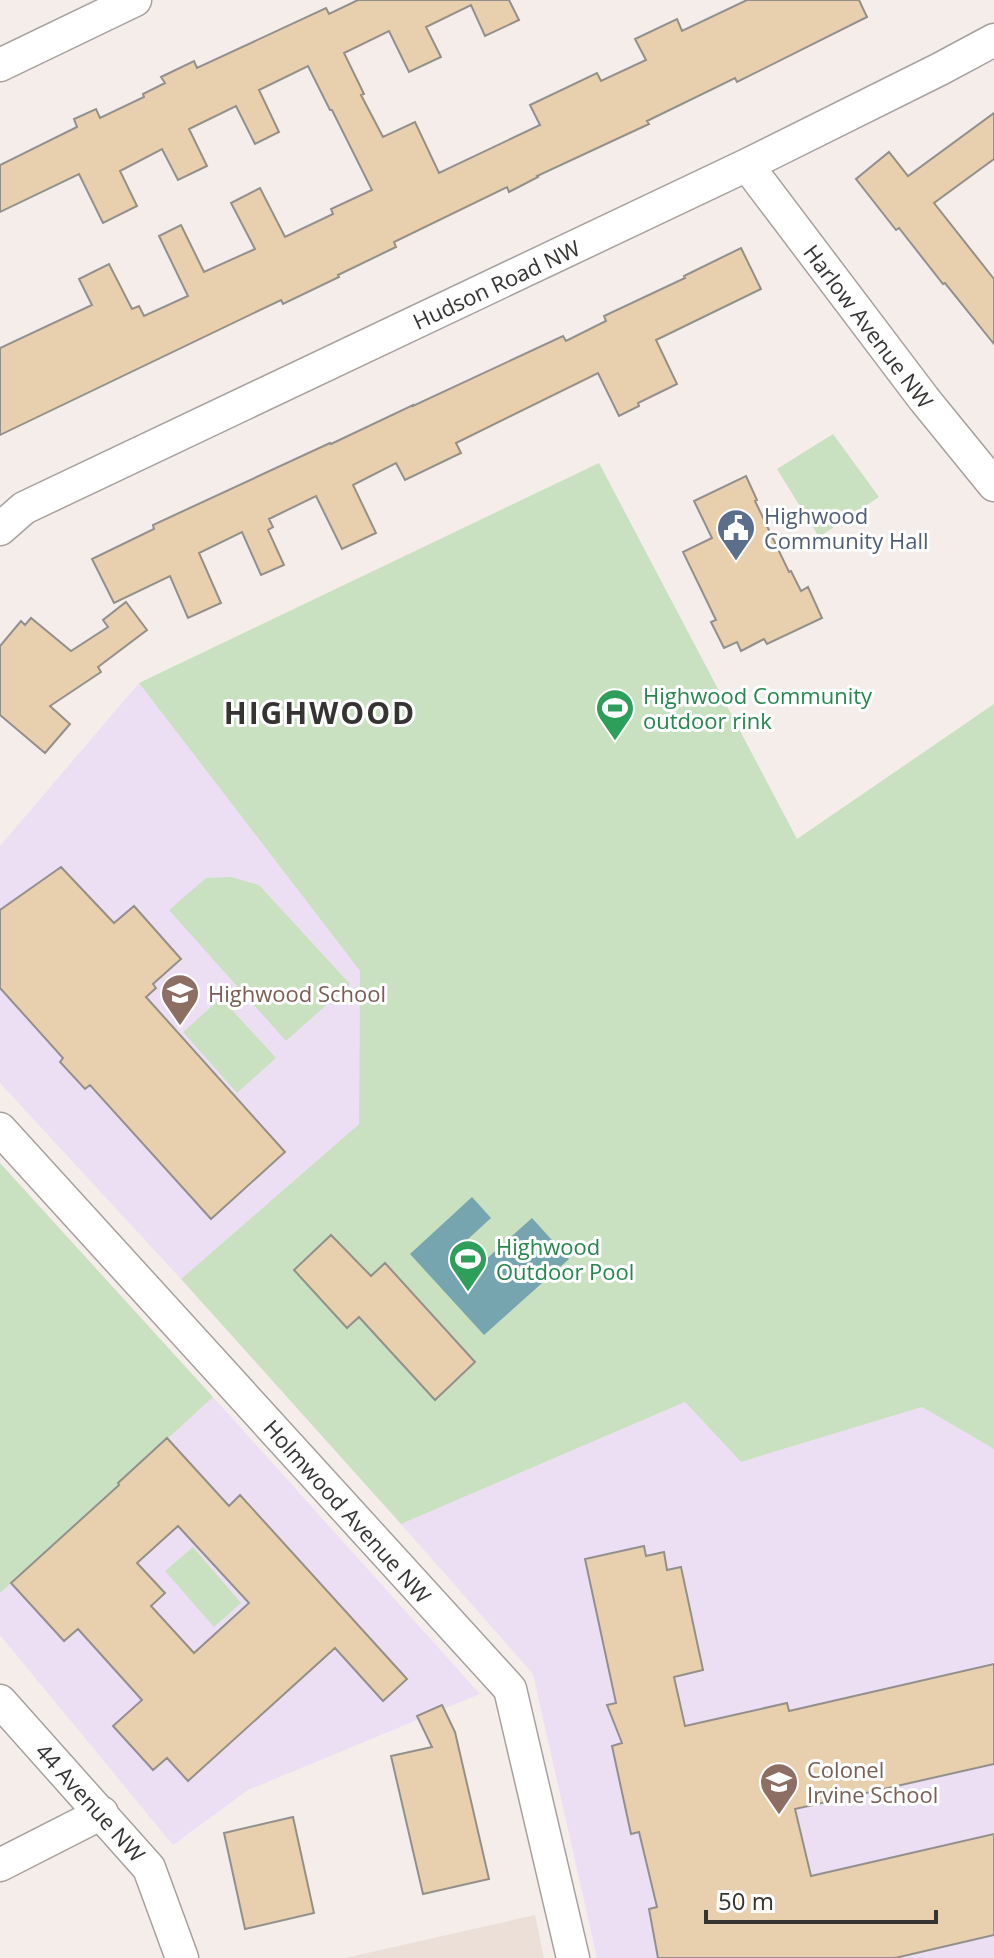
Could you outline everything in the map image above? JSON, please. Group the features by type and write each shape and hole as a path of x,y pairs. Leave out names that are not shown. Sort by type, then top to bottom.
{"street":[{"path":"0,65 135,0"},
{"name":"Hudson Road NW","path":"0,529 24,508 747,165 994,40"},
{"name":"Harlow Avenue NW","path":"747,165 924,399 994,485"},
{"name":"Holmwood Avenue NW","path":"0,1129 510,1689 573,1958"},
{"name":"44 Avenue NW","path":"0,1701 149,1868 182,1958"},
{"path":"0,1865 102,1813"}],"shaded area":[{"name":"Highwood School","path":"139,683 360,971 359,1124 181,1279 0,1083 0,846"},
{"path":"213,1397 480,1694 248,1790 173,1845 0,1635 0,1593"},
{"name":"Colonel Irvine School","path":"685,1402 741,1462 922,1407 994,1449 994,1958 597,1958 533,1674 401,1524"},
{"path":"535,1915 544,1958 345,1958"}],"green space":[{"path":"833,434 879,497 819,537 777,469"},
{"path":"599,463 797,839 994,704 994,1449 922,1407 741,1462 685,1402 401,1524 181,1279 359,1124 360,971 139,683"},
{"path":"231,877 259,885 350,984 286,1041 169,910 206,878"},
{"path":"221,998 276,1058 237,1093 183,1032"},
{"path":"0,1163 213,1397 0,1593"},
{"path":"193,1547 241,1603 214,1627 165,1571"}],"water":[{"path":"472,1197 491,1218 455,1251 473,1271 532,1218 569,1259 484,1335 410,1254"}],"building":[{"path":"358,0 509,0 519,20 485,36 471,5 426,27 441,57 409,72 389,31 344,53 383,137 415,122 439,173 540,125 530,105 597,73 601,81 646,60 635,39 677,19 682,31 747,0 859,0 867,17 737,82 735,78 647,121 649,124 509,192 507,187 394,242 396,247 283,304 281,300 0,435 0,348 92,305 79,279 109,264 132,309 139,306 144,316 188,296 159,236 181,225 204,272 255,249 231,203 260,188 285,237 333,214 331,209 372,190 308,66 259,90 279,132 255,144 236,106 189,129 207,166 178,180 162,149 120,171 137,206 103,223 79,174 0,212 0,165 77,127 74,119 96,109 100,118 144,97 143,94 165,83 161,77 194,61 197,68 326,8 329,14"},
{"path":"994,113 994,159 934,203 994,279 994,344 856,179 889,152 908,176"},
{"path":"741,248 761,289 656,340 677,384 638,403 639,406 619,416 598,373 456,443 461,453 405,480 396,463 353,485 376,533 342,549 316,496 269,519 273,527 268,530 284,565 261,575 242,532 199,553 221,603 188,618 170,576 114,603 92,559 154,529 153,525 330,443 563,336 566,341 606,321 604,316"},
{"name":"Highwood Community Hall","path":"746,476 789,572 801,591 808,587 822,618 767,644 764,639 741,651 737,642 724,648 711,622 716,620 683,552 712,538 694,501"},
{"path":"126,602 147,630 98,667 101,672 50,706 70,724 45,753 0,715 0,646 21,621 25,625 31,618 71,651 108,627 103,620"},
{"path":"61,867 114,923 134,906 181,959 153,984 156,988 146,997 285,1152 211,1219 90,1085 85,1089 60,1062 63,1058 0,988 0,910"},
{"path":"331,1235 371,1276 385,1263 475,1362 435,1400 359,1317 347,1328 294,1270"},
{"path":"167,1438 229,1506 240,1495 407,1679 383,1701 335,1648 188,1781 167,1758 153,1770 113,1726 142,1700 78,1629 64,1641 11,1583","holes":["178,1526 249,1603 194,1653 151,1606 165,1593 137,1563"]},
{"path":"644,1546 646,1556 664,1552 667,1570 681,1567 703,1670 674,1677 685,1726 787,1703 789,1711 994,1664 994,1764 795,1809 811,1876 994,1834 994,1935 895,1958 658,1958 649,1909 657,1907 639,1832 631,1834 612,1746 622,1743 607,1705 616,1703 585,1559"},
{"path":"442,1705 455,1732 489,1879 423,1894 391,1756 432,1747 417,1716"},
{"path":"293,1817 314,1913 245,1929 224,1833"}],"place":[{"name":"Highwood Community Hall","path":"736,562"},
{"name":"Highwood Community outdoor rink","path":"615,742"},
{"name":"Highwood School","path":"180,1027"},
{"name":"Highwood Outdoor Pool","path":"468,1293"},
{"name":"Colonel Irvine School","path":"779,1816"}],"district":[{"name":"HIGHWOOD","path":"320,712"}]}
